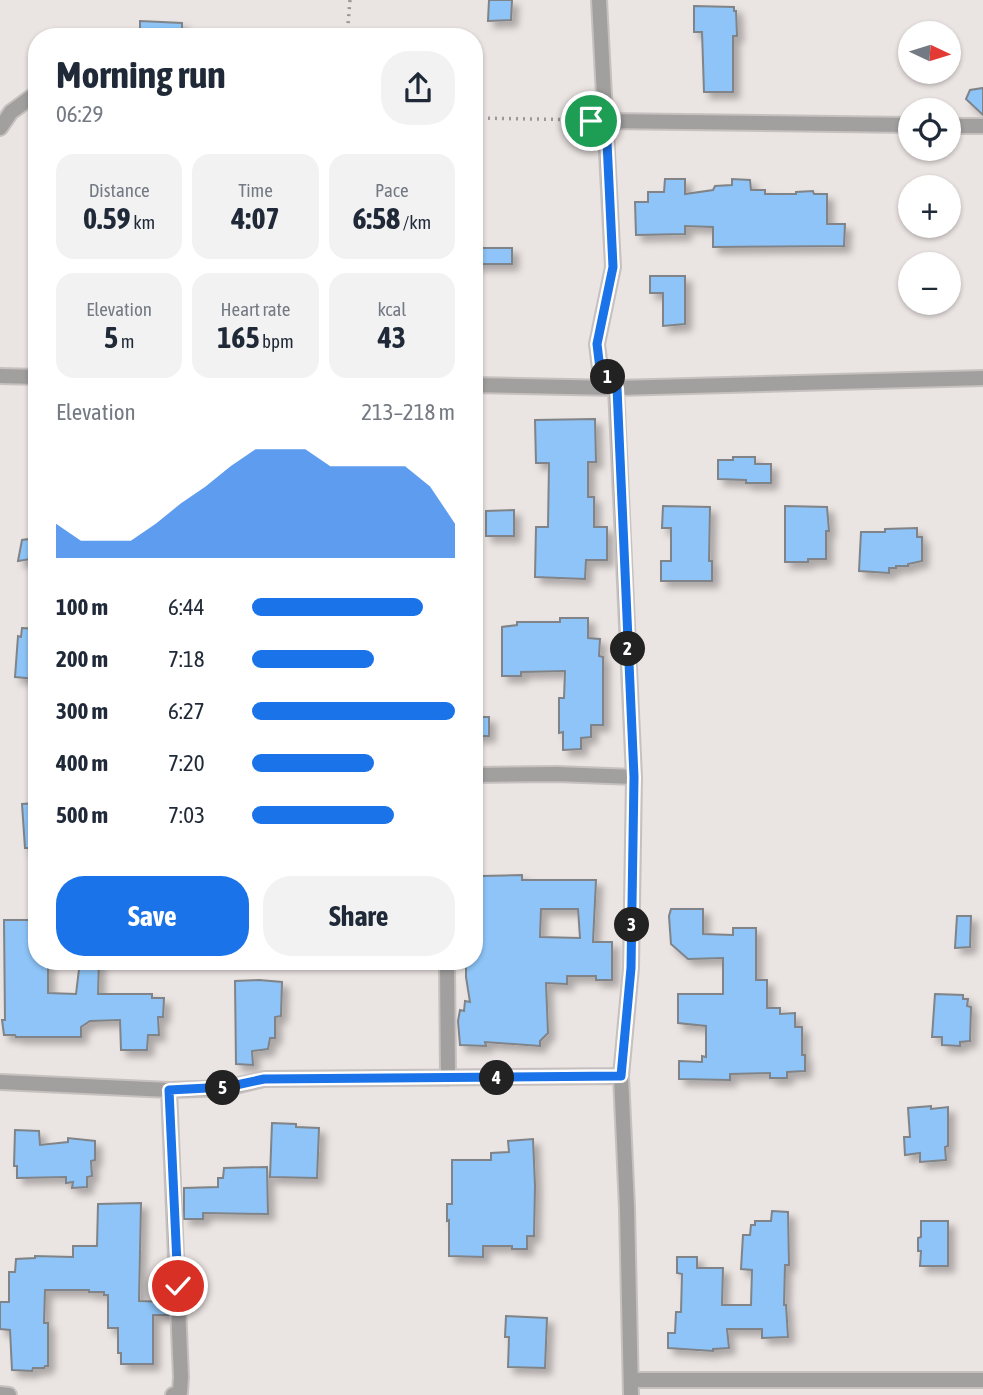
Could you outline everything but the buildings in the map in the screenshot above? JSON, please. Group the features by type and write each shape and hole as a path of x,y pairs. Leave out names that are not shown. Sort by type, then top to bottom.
{"street":[{"path":"599,0 613,267 597,344 600,369 617,388 634,777 631,968 621,1076 631,1387 983,1380"},
{"path":"0,128 11,112 28,100"},
{"path":"606,121 898,125"},
{"path":"961,126 983,126"},
{"path":"0,376 28,377"},
{"path":"483,385 617,388 983,378"},
{"path":"483,775 634,777"},
{"path":"447,970 448,1078"},
{"path":"0,1082 169,1090 227,1087 264,1079 621,1076"},
{"path":"169,1090 181,1377 180,1392 173,1395"},
{"path":"0,1394 9,1395"}],"path":[{"path":"348,28 350,0"},
{"path":"483,118 606,121"}],"route":[{"path":"178,1286 169,1090 227,1087 264,1079 427,1080 621,1076 631,968 634,777 617,388 600,369 597,344 613,267 606,121 591,121"}]}
